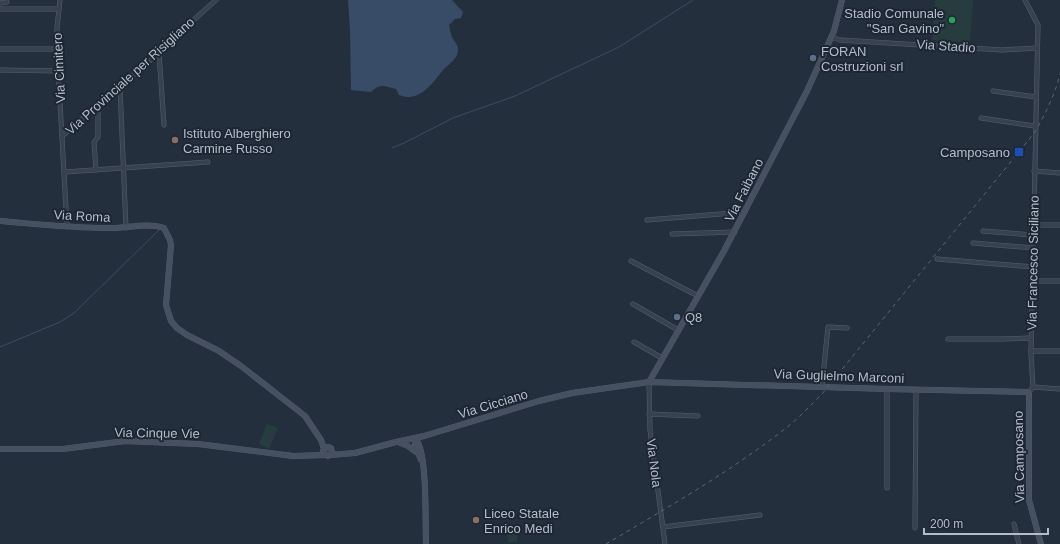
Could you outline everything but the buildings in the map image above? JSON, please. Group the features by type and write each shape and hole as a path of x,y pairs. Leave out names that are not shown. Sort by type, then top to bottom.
{"street":[{"name":"Via Cimitero","path":"60,0 58,9 57,49 62,136"},
{"name":"Via Provinciale per Risigliano","path":"62,136 159,53 216,0"},
{"name":"Via Faibano","path":"649,382 746,212 807,91 831,37 842,0"},
{"name":"Via Francesco Siciliano","path":"1025,0 1038,25 1031,389"},
{"path":"0,2 6,2"},
{"path":"0,9 58,9"},
{"name":"Via Stadio","path":"831,37 840,40 1002,50 1037,48"},
{"path":"0,49 57,49"},
{"path":"159,53 164,125"},
{"path":"0,70 59,71"},
{"path":"120,86 126,228"},
{"path":"993,90 1036,97"},
{"path":"96,170 94,142 98,137 98,106"},
{"path":"982,118 1035,126"},
{"path":"62,136 67,227"},
{"path":"65,172 208,162"},
{"path":"1034,171 1060,172"},
{"path":"647,220 746,212"},
{"name":"Via Roma","path":"0,221 67,227 126,228 152,225 164,228 171,245 166,305 171,321 177,328 187,335 219,351 241,366 305,416 328,451"},
{"path":"1033,225 1060,225"},
{"path":"983,231 1033,235"},
{"path":"672,234 735,232"},
{"path":"973,243 1033,248"},
{"path":"937,259 1033,267"},
{"path":"632,261 698,296"},
{"path":"1032,281 1060,282"},
{"path":"633,304 678,330"},
{"path":"822,386 828,327 847,328"},
{"path":"948,338 1031,338"},
{"path":"634,342 662,358"},
{"path":"1031,351 1060,351"},
{"name":"Via Guglielmo Marconi","path":"649,382 1012,392 1031,389"},
{"name":"Via Nola","path":"649,382 649,414 652,455 665,544"},
{"name":"Via Cicciano","path":"328,451 346,454 360,452 424,436 559,396 649,382"},
{"path":"887,389 887,488"},
{"path":"1031,389 1060,389"},
{"name":"Via Camposano","path":"1031,389 1029,500 1041,544"},
{"path":"915,528 916,390"},
{"path":"649,414 698,416"},
{"path":"420,451 424,436"},
{"path":"415,438 415,444 420,451 424,467 426,544"},
{"name":"Via Cinque Vie","path":"0,449 64,449 125,441 198,444 293,456 313,456 328,451"},
{"path":"396,442 420,451"},
{"path":"663,527 760,515"},
{"path":"1014,524 1019,544"}],"green space":[{"name":"Stadio Comunale \"San Gavino\"","path":"935,0 973,0 970,42 932,40"},
{"path":"267,424 278,428 269,449 259,444"},
{"path":"507,525 517,525 517,542 508,542"}],"water":[{"path":"348,0 452,0 463,12 461,18 455,19 449,25 458,49 456,57 430,86 419,94 413,96 406,97 399,95 396,89 386,86 377,87 371,92 351,90"}],"waterway":[{"path":"392,148 453,118 515,96 619,47 693,0"},
{"path":"0,347 60,322 74,313 159,230"}],"railway":[{"path":"606,544 696,490 740,461 787,427 822,394 1035,132 1053,97 1060,74"}],"place":[{"name":"Stadio Comunale \"San Gavino\"","path":"952,20"},
{"name":"FORAN Costruzioni srl","path":"813,58"},
{"name":"Istituto Alberghiero Carmine Russo","path":"175,140"},
{"name":"Camposano","path":"1019,152"},
{"name":"Q8","path":"677,317"},
{"name":"Liceo Statale Enrico Medi","path":"476,520"}]}
